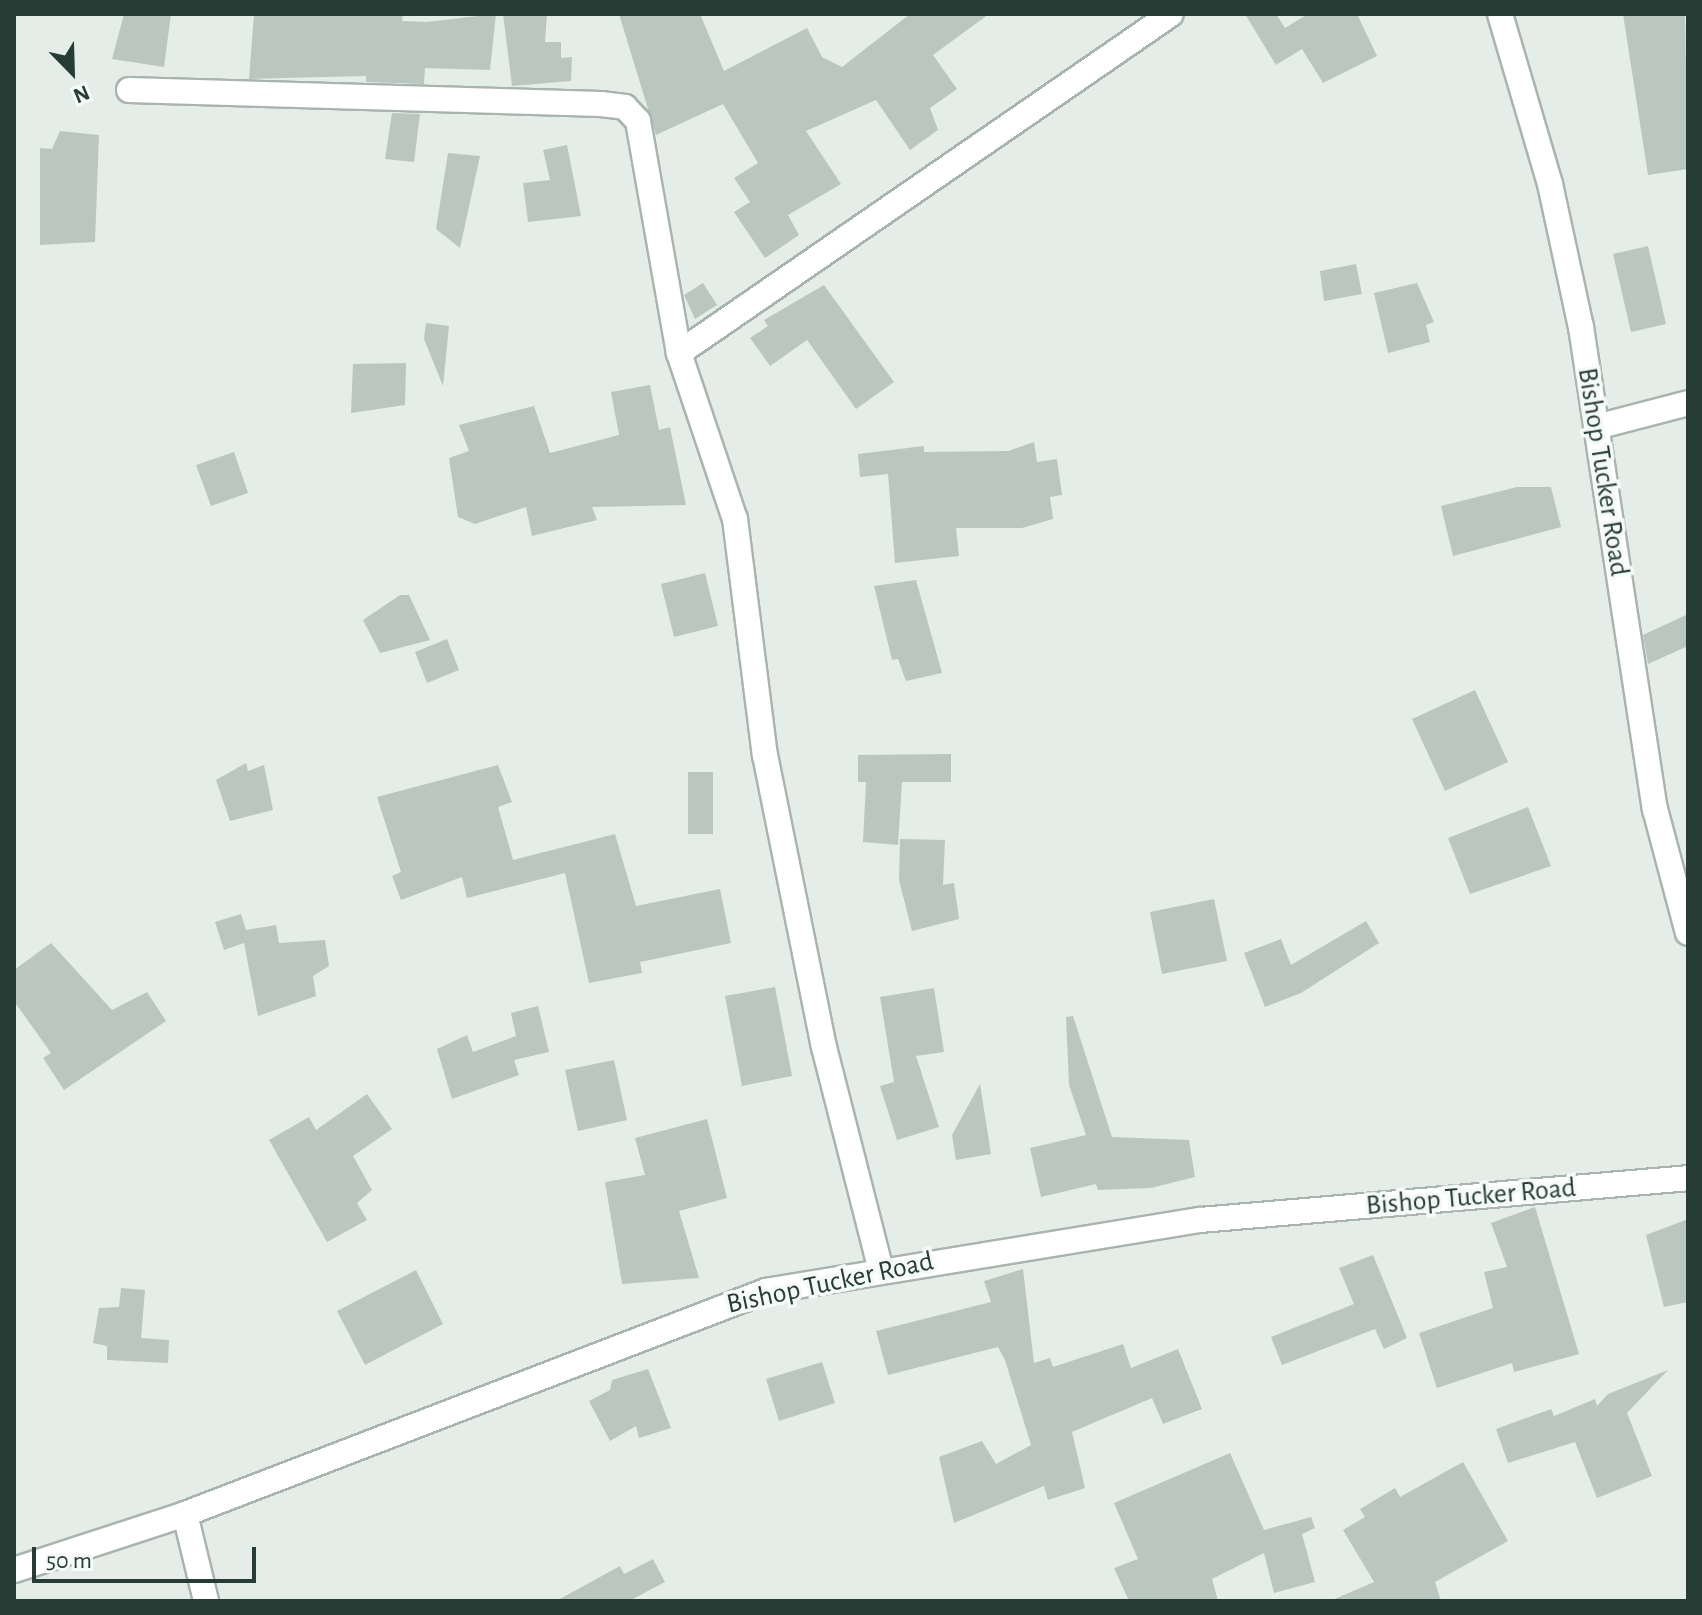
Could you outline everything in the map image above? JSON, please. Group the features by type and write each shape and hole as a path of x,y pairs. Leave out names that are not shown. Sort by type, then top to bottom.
{"main road":[{"path":"679,353 1171,14"},
{"name":"Bishop Tucker Road","path":"1500,14 1550,184 1596,427 1655,809 1688,933"},
{"path":"129,90 625,107 641,131 679,353 735,519 765,755 824,1047 881,1270"},
{"path":"1596,427 1688,403"},
{"name":"Bishop Tucker Road","path":"14,1570 185,1514 670,1321 766,1291 1200,1220 1688,1178"},
{"path":"185,1514 206,1601"}],"building":[{"path":"124,14 171,14 164,67 112,59"},
{"path":"254,14 403,14 402,21 426,22 496,14 490,70 425,68 424,84 366,82 366,76 249,79"},
{"path":"503,14 547,14 545,42 561,42 561,58 572,57 571,81 512,86"},
{"path":"619,14 700,14 724,71 807,28 822,57 842,67 910,14 989,14 933,55 957,89 930,108 938,130 910,150 876,100 806,131 841,184 788,215 799,235 765,258 734,212 750,202 734,178 758,163 723,104 656,135"},
{"path":"1245,14 1276,14 1285,28 1308,14 1357,14 1377,56 1323,83 1302,49 1276,65"},
{"path":"1623,14 1685,14 1688,169 1648,175"},
{"path":"392,113 420,114 414,162 385,159"},
{"path":"60,131 99,135 95,242 40,245 40,148 52,149"},
{"path":"567,145 581,216 528,222 523,183 550,180 543,150"},
{"path":"448,153 480,156 460,248 436,229"},
{"path":"1648,246 1666,324 1631,332 1613,254"},
{"path":"1356,264 1362,294 1324,301 1320,271"},
{"path":"703,283 717,305 695,319 684,295"},
{"path":"1417,283 1434,322 1426,325 1430,342 1388,353 1374,293"},
{"path":"824,285 894,382 856,409 807,340 770,366 750,338 768,326 764,320"},
{"path":"426,323 449,326 443,386 424,339"},
{"path":"406,363 405,405 351,413 353,364"},
{"path":"650,385 659,430 670,427 686,505 592,507 597,520 532,536 526,507 475,524 458,517 449,458 469,451 459,425 534,406 550,453 619,435 611,392"},
{"path":"1034,442 1037,462 1057,459 1062,495 1050,497 1053,519 1022,528 956,528 959,556 895,563 888,474 860,477 858,454 924,446 924,452 1008,451"},
{"path":"234,452 248,493 211,506 196,465"},
{"path":"1517,487 1551,487 1561,527 1453,556 1441,506"},
{"path":"705,573 718,626 674,637 661,584"},
{"path":"916,580 942,673 906,681 898,659 892,660 874,586"},
{"path":"400,595 409,595 430,640 380,653 363,620"},
{"path":"1688,614 1688,646 1648,664 1643,635"},
{"path":"447,639 459,670 427,683 415,652"},
{"path":"1475,690 1508,762 1445,791 1412,719"},
{"path":"951,754 951,782 902,782 898,845 863,842 866,782 858,782 858,755"},
{"path":"246,763 248,771 264,765 273,810 230,821 216,780"},
{"path":"498,765 512,802 498,807 513,860 615,834 636,906 720,889 731,943 640,962 642,973 589,983 565,873 467,898 462,877 401,900 392,876 401,872 377,797"},
{"path":"688,772 713,772 713,834 688,834"},
{"path":"1528,807 1551,866 1470,894 1448,838"},
{"path":"900,839 945,840 943,885 954,883 959,919 912,931 899,880"},
{"path":"1214,899 1227,961 1162,974 1150,912"},
{"path":"241,914 246,930 276,925 279,943 325,940 329,966 313,976 316,996 258,1016 244,943 224,950 215,922"},
{"path":"1366,921 1379,943 1301,993 1265,1007 1244,953 1281,939 1291,965"},
{"path":"51,943 112,1010 147,992 166,1021 64,1090 43,1058 51,1053 14,1001 14,970"},
{"path":"775,987 792,1076 742,1086 725,996"},
{"path":"934,988 944,1052 916,1056 939,1127 897,1140 880,1086 894,1082 880,997"},
{"path":"538,1006 549,1052 514,1060 519,1075 452,1099 437,1049 467,1035 473,1052 516,1036 511,1013"},
{"path":"1073,1016 1112,1137 1189,1140 1195,1177 1151,1188 1098,1190 1096,1184 1041,1197 1030,1148 1086,1135 1069,1085 1066,1017"},
{"path":"614,1060 627,1120 578,1131 565,1070"},
{"path":"980,1084 991,1154 956,1160 952,1135"},
{"path":"367,1094 392,1129 353,1156 372,1190 357,1203 367,1220 327,1242 269,1140 309,1117 316,1130"},
{"path":"707,1119 727,1198 679,1211 699,1278 622,1284 605,1182 645,1175 635,1138"},
{"path":"1535,1207 1579,1354 1514,1372 1512,1363 1437,1388 1419,1333 1493,1308 1484,1272 1507,1267 1491,1223"},
{"path":"1688,1219 1688,1302 1664,1307 1646,1235"},
{"path":"1373,1255 1407,1338 1384,1349 1375,1329 1282,1365 1271,1337 1354,1304 1339,1268"},
{"path":"1023,1269 1034,1363 1050,1358 1053,1367 1123,1344 1131,1368 1178,1349 1202,1409 1163,1424 1152,1398 1072,1432 1085,1488 1048,1500 1044,1486 954,1523 939,1457 982,1441 996,1464 1031,1445 1005,1360 998,1347 888,1375 876,1331 991,1302 984,1281"},
{"path":"416,1270 443,1324 365,1365 337,1311"},
{"path":"121,1288 145,1290 141,1338 169,1340 168,1363 107,1360 107,1346 93,1343 99,1308 119,1307"},
{"path":"822,1362 835,1403 779,1421 766,1379"},
{"path":"648,1369 671,1428 639,1438 636,1426 610,1441 589,1401 610,1390 612,1380"},
{"path":"1668,1370 1627,1413 1652,1476 1597,1498 1575,1442 1508,1463 1496,1429 1551,1409 1554,1416 1595,1399 1597,1406 1608,1394"},
{"path":"1230,1453 1264,1530 1311,1517 1315,1528 1302,1534 1315,1582 1274,1593 1264,1553 1212,1579 1218,1601 1129,1601 1114,1568 1138,1559 1114,1503"},
{"path":"1463,1462 1508,1541 1435,1582 1441,1601 1330,1601 1374,1582 1343,1530 1365,1517 1360,1509 1395,1488 1400,1497"},
{"path":"653,1559 665,1582 629,1601 556,1601 620,1566 624,1574"}]}
